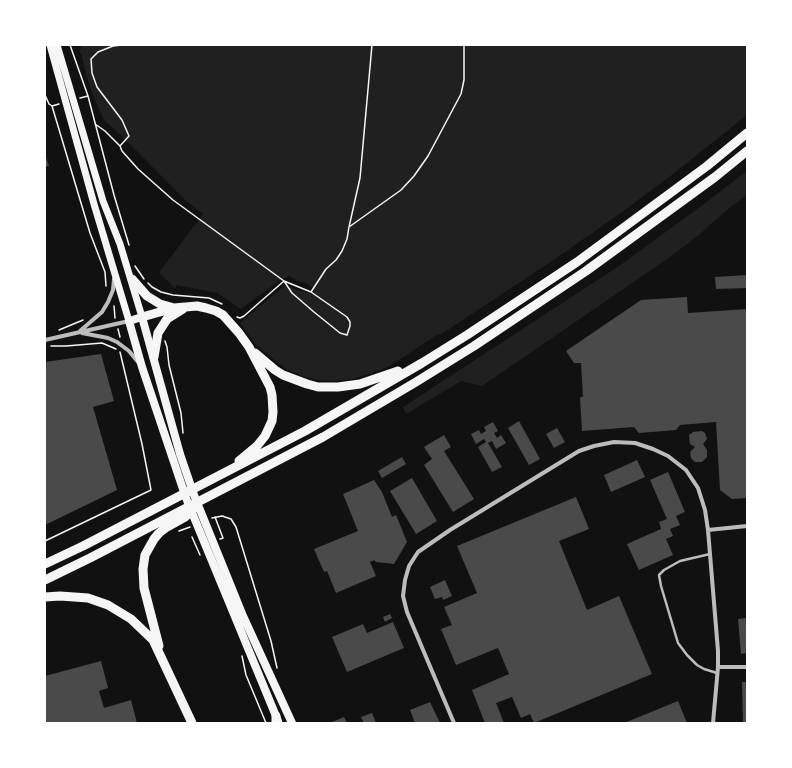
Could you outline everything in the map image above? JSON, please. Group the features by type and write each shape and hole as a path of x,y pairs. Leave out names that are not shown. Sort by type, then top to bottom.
{"highway":[{"path":"45,564 305,431 422,363 577,262 707,166 747,133"},
{"path":"45,580 323,437 416,382 474,346 586,271 715,177 747,151"},
{"path":"132,279 147,296 160,304 174,308"},
{"path":"142,317 174,308 197,306 220,313 230,322 248,346 262,360 283,375 307,384 323,387 338,387 360,384 422,363"},
{"path":"154,357 158,333 167,319 186,307"},
{"path":"215,478 257,446 265,436 272,421 273,404 270,387 248,346"},
{"path":"164,662 144,588 143,569 145,555 159,533 185,517 205,499"},
{"path":"45,598 60,596 88,598 108,605 131,619 153,640 192,723"}],"main road":[{"path":"50,45 142,366 176,456 194,495 205,544 277,721"},
{"path":"57,45 103,201 132,279 154,357 176,456"},
{"path":"129,321 142,317"},
{"path":"205,544 246,624 292,723"}],"street":[{"path":"78,332 102,312 113,290 115,272"},
{"path":"45,340 129,321"},
{"path":"78,332 108,338 117,342 130,351 142,366"},
{"path":"454,723 407,612 403,596 409,566 418,552 450,530 579,451 614,442 635,442 653,448 668,456 686,470 698,488 705,510 708,530 718,667 713,723"},
{"path":"708,530 747,526"},
{"path":"718,667 747,667"}],"lane":[{"path":"710,554 680,561 664,570 659,575 660,586 678,643 697,665 704,669 718,673"}],"path":[{"path":"70,45 88,96 129,247"},
{"path":"120,146 129,136 122,120 97,87 92,73 91,59 98,52 113,46 122,45"},
{"path":"311,292 326,269 336,260 347,239 360,178 372,45"},
{"path":"349,227 401,190 414,176 428,156 461,94 464,80 464,45"},
{"path":"45,95 49,104 52,106 90,233 105,272 107,290"},
{"path":"80,98 88,96"},
{"path":"52,106 59,104"},
{"path":"95,124 105,131 120,146 122,151 138,169 173,200 284,281 311,292 347,316 350,326 346,335 340,333 292,293 284,281"},
{"path":"134,264 152,287"},
{"path":"244,316 284,281"},
{"path":"52,332 90,317"},
{"path":"158,333 165,340 167,347 169,365 181,413 184,438"},
{"path":"45,346 102,344 120,351 125,356"},
{"path":"45,541 151,490 142,444 120,351"},
{"path":"208,520 222,516 231,519 236,527 271,641 278,674"},
{"path":"215,517 223,538"},
{"path":"179,531 195,525"},
{"path":"192,534 199,555"},
{"path":"202,555 205,544"},
{"path":"242,655 246,675 266,723"}],"shaded area":[{"path":"81,45 747,45 747,115 673,174 622,212 555,259 390,366 352,379 331,381 318,380 305,377 286,369 256,345 240,323 284,286 312,294 315,289 306,283 289,276 278,282 241,309 217,293 177,285 175,288 159,273 203,214 186,201 104,120 91,91 79,50 81,49"},
{"path":"747,171 747,195 670,257 482,386 461,381 406,414 403,407 619,266"}],"building":[{"path":"45,154 49,166 45,167"},
{"path":"747,275 747,288 716,289 715,277"},
{"path":"687,297 688,313 747,309 747,498 732,499 720,490 716,422 680,425 676,430 639,433 634,427 582,431 580,397 583,397 581,363 574,363 566,351 641,300"},
{"path":"101,354 114,401 93,407 117,490 45,525 45,362"},
{"path":"519,421 540,459 529,465 508,428"},
{"path":"493,422 498,431 494,433 497,438 501,435 506,443 496,449 492,441 488,443 502,467 492,472 478,447 486,442 484,439 476,444 471,434 479,430 481,434 486,431 484,427"},
{"path":"557,428 565,442 554,448 546,434"},
{"path":"702,431 705,433 707,439 703,444 707,450 707,457 702,462 695,462 691,458 690,452 695,447 690,444 689,435 693,432"},
{"path":"444,435 451,447 444,451 474,499 453,512 424,465 432,459 424,447"},
{"path":"402,457 406,464 382,478 378,471"},
{"path":"637,460 645,477 611,492 604,475"},
{"path":"668,472 685,512 676,516 680,525 670,529 673,536 666,539 673,555 639,570 627,544 661,529 659,522 667,519 650,480"},
{"path":"412,478 437,521 416,534 390,491"},
{"path":"374,480 382,492 392,517 396,515 407,542 394,564 376,562 374,560 370,562 376,576 336,593 327,571 324,572 314,549 358,531 343,494"},
{"path":"576,497 589,529 559,541 587,610 619,596 652,674 534,723 530,714 521,718 512,697 496,703 504,723 485,723 472,690 509,674 498,648 456,665 441,629 452,625 444,607 477,593 457,546"},
{"path":"445,580 452,596 443,600 442,597 435,599 430,587"},
{"path":"390,614 392,618 385,622 383,617"},
{"path":"747,618 747,653 741,654 738,619"},
{"path":"393,622 404,648 347,672 332,637 363,624 367,633"},
{"path":"101,661 108,688 99,691 104,708 131,700 137,723 45,723 45,676"},
{"path":"742,682 747,682 747,723 743,723"},
{"path":"678,701 687,723 624,723"},
{"path":"430,702 440,723 415,723 410,710"},
{"path":"372,713 376,723 364,723 361,717"},
{"path":"344,717 347,723 330,723"}]}
